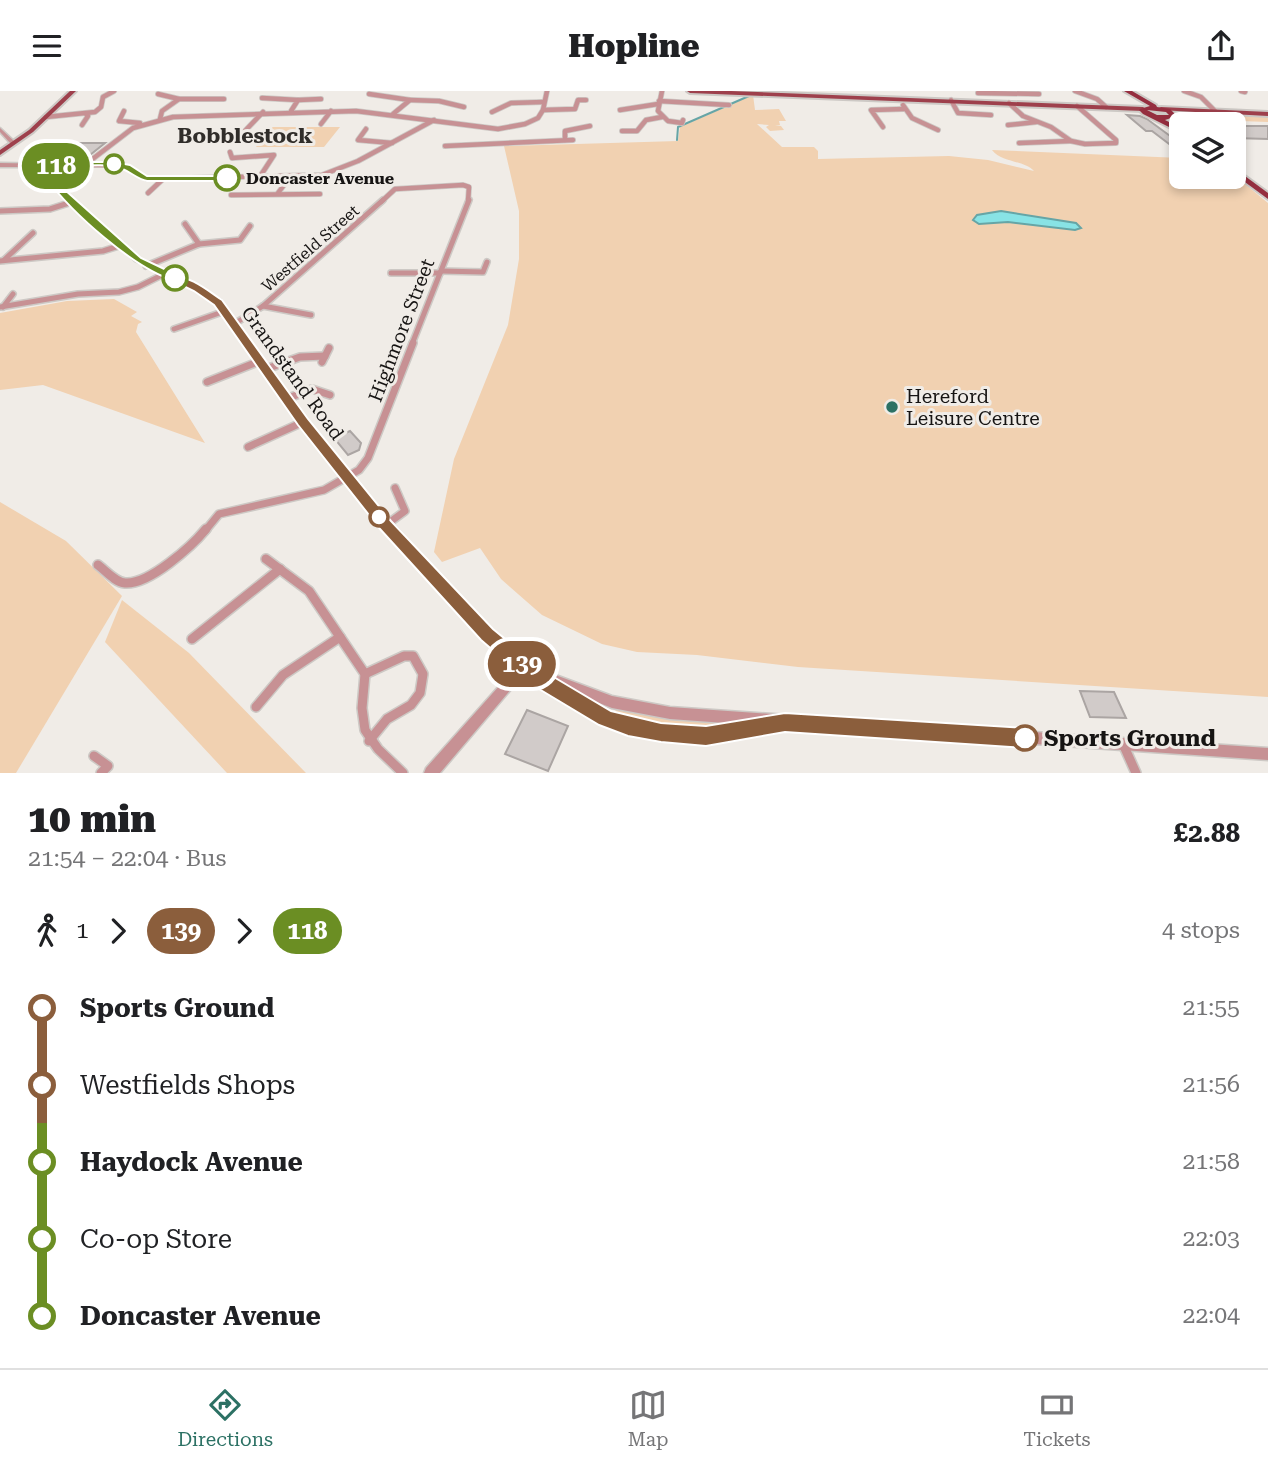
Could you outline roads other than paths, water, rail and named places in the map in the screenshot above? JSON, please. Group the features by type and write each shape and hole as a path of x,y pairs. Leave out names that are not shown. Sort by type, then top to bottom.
{"highway":[{"path":"1127,91 1169,114"},
{"path":"1139,99 1146,112 1169,124"},
{"path":"1146,112 1161,109"},
{"path":"1146,112 1169,115"},
{"path":"1246,180 1268,197"}],"main road":[{"path":"0,153 46,117 72,91"},
{"path":"691,91 1106,107 1146,112"},
{"path":"1161,109 1200,112"},
{"path":"1246,113 1268,114"}],"street":[{"path":"46,117 86,114 100,108 101,99 114,91"},
{"path":"86,165 125,133 160,119 263,112 331,111 393,114 498,129 530,123 541,116 547,91"},
{"path":"662,91 659,103 662,117 671,123 682,123 683,120"},
{"path":"1075,91 1097,99 1106,107"},
{"path":"1184,91 1201,97 1216,112"},
{"path":"977,92 1039,94"},
{"path":"977,92 985,102"},
{"path":"158,94 179,99 224,99"},
{"path":"370,96 439,101 464,107"},
{"path":"262,98 321,99"},
{"path":"900,98 904,109 912,118 937,128"},
{"path":"160,119 162,111 179,99"},
{"path":"291,111 299,100"},
{"path":"393,114 410,100"},
{"path":"543,110 575,109 578,100 586,100"},
{"path":"951,100 956,112"},
{"path":"502,112 494,111 511,103 544,102"},
{"path":"620,110 659,103 729,105"},
{"path":"1009,103 1023,116 1051,127 1071,141"},
{"path":"1019,143 1071,141 1107,145 1117,141 1077,106"},
{"path":"883,127 870,110 904,109"},
{"path":"124,111 119,121 144,124"},
{"path":"321,124 331,111"},
{"path":"202,137 244,133 263,112"},
{"path":"947,112 991,115"},
{"path":"82,125 88,116 86,114"},
{"path":"621,131 637,131 646,120 662,117"},
{"path":"0,165 122,165 139,177 163,179 290,177 331,173 435,120"},
{"path":"1008,125 1036,122"},
{"path":"565,140 565,131 590,126"},
{"path":"0,129 13,143"},
{"path":"366,129 358,141 393,143"},
{"path":"498,129 498,144"},
{"path":"445,146 573,140"},
{"path":"230,152 232,157 274,155 259,178"},
{"name":"Grandstand Road","path":"57,165 51,178 72,202 146,266 206,293 225,311 303,422 386,525 487,634 527,669 567,697 605,718 661,733 706,736 785,722"},
{"path":"278,194 290,177"},
{"path":"148,193 163,179"},
{"name":"Westfield Street","path":"234,324 262,306 399,188 467,186"},
{"name":"Highmore Street","path":"348,477 359,470 368,458 469,200 467,186"},
{"path":"231,195 320,194"},
{"path":"0,211 38,211 72,202"},
{"path":"185,224 199,244"},
{"path":"146,266 199,244 240,240 250,226"},
{"path":"2,261 33,233"},
{"path":"2,261 103,251 122,245"},
{"path":"391,273 483,272 487,263"},
{"path":"2,307 78,294 120,292 164,274"},
{"path":"2,307 13,294"},
{"path":"262,306 311,315"},
{"path":"174,329 225,311"},
{"path":"206,382 300,357 324,359 329,348"},
{"path":"286,399 312,389 330,395"},
{"path":"248,447 303,422"},
{"path":"98,565 118,581 138,582 189,549 219,515 324,490 348,477"},
{"path":"386,525 403,516 405,511 395,488"},
{"path":"267,559 309,591 365,674 359,709 361,723 369,741 403,773"},
{"path":"192,639 279,569"},
{"path":"256,707 272,683 295,664 340,637"},
{"path":"365,674 404,656 413,656 421,663 424,675 421,689 411,705 387,719 369,741"},
{"path":"431,773 527,669"},
{"name":"Grandstand Road","path":"527,669 612,702 670,713 1268,754"},
{"path":"1123,744 1136,773"},
{"path":"94,756 108,766 101,773"}],"water":[{"path":"1001,211 1076,223 1081,228 1075,230 1008,222 979,224 973,220 977,215"}],"waterway":[{"path":"677,140 678,127 749,96"}],"place":[{"name":"Doncaster Avenue","path":"227,178"},
{"name":"Hereford Leisure Centre","path":"892,407"},
{"name":"Sports Ground","path":"1025,738"}],"district":[{"name":"Bobblestock","path":"245,136"}]}
